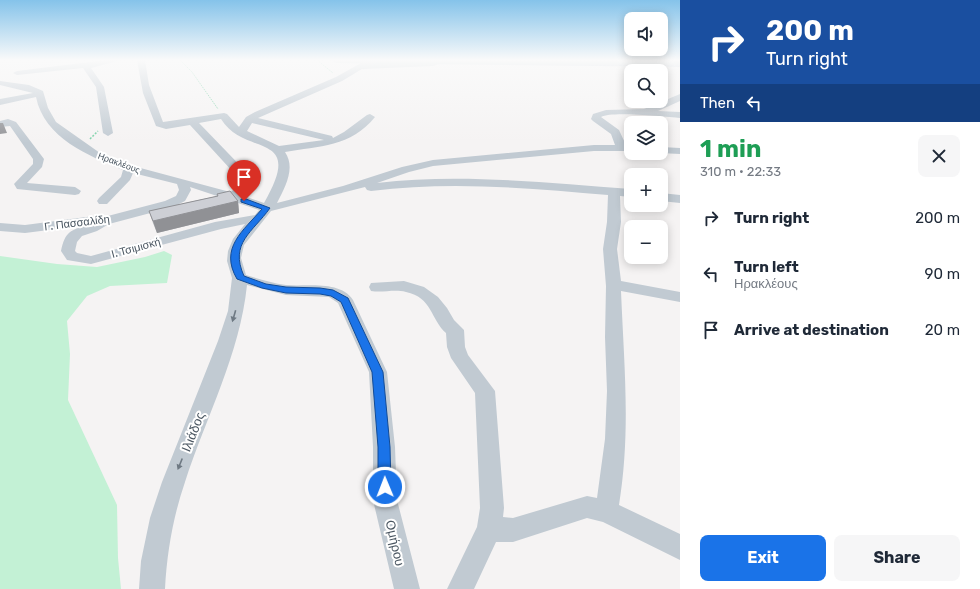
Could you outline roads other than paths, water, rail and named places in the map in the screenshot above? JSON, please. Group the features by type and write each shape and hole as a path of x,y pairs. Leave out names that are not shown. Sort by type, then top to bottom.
{"street":[{"path":"26,87 35,89 40,94"},
{"path":"100,87 107,130"},
{"path":"146,87 148,97 159,124 166,126 224,116 233,128 278,150 283,157 284,165 278,189 262,213 238,241 234,253 235,266 240,278"},
{"path":"242,132 242,126 249,119 320,87"},
{"path":"0,102 40,94"},
{"name":"Ηρακλέους","path":"40,94 43,108 52,124 91,152 129,168 182,181 231,196 262,213"},
{"path":"641,112 668,104 680,97"},
{"path":"624,145 613,129 598,121 596,116 605,113 641,112 680,116"},
{"path":"278,150 337,140 370,117"},
{"path":"249,119 337,140"},
{"path":"0,123 8,122 13,124 39,159 38,165 20,184 21,186 74,191"},
{"path":"193,122 251,184 231,196"},
{"path":"262,213 285,205 347,189 406,168 433,163 594,148 624,148"},
{"path":"668,150 680,151"},
{"path":"103,201 126,178 129,168"},
{"name":"Γ. Πασσαλίδη","path":"0,227 25,229 94,220 104,221 168,204 181,198 185,190 182,181"},
{"path":"347,189 406,184 505,183 624,192"},
{"path":"278,189 284,197 285,205"},
{"path":"606,511 612,478 616,439 617,391 614,337 614,286 610,249 614,222 614,191"},
{"path":"668,198 680,200"},
{"name":"Ι. Τσιμισκή","path":"104,221 100,225 73,235 70,239 68,251 72,257 91,260 262,213"},
{"name":"Ιλιάδος","path":"152,589 154,561 162,518 173,482 227,341 236,311 240,278"},
{"name":"Ομήρου","path":"240,278 265,286 286,290 333,293 345,300 378,372 383,440 385,500 407,589"},
{"path":"377,287 403,284 423,292 440,309 447,325 455,330 456,347 460,358 485,391 492,501 489,529 460,589"},
{"path":"614,286 680,297"},
{"path":"489,529 513,530 587,507 606,511 680,548"}]}
